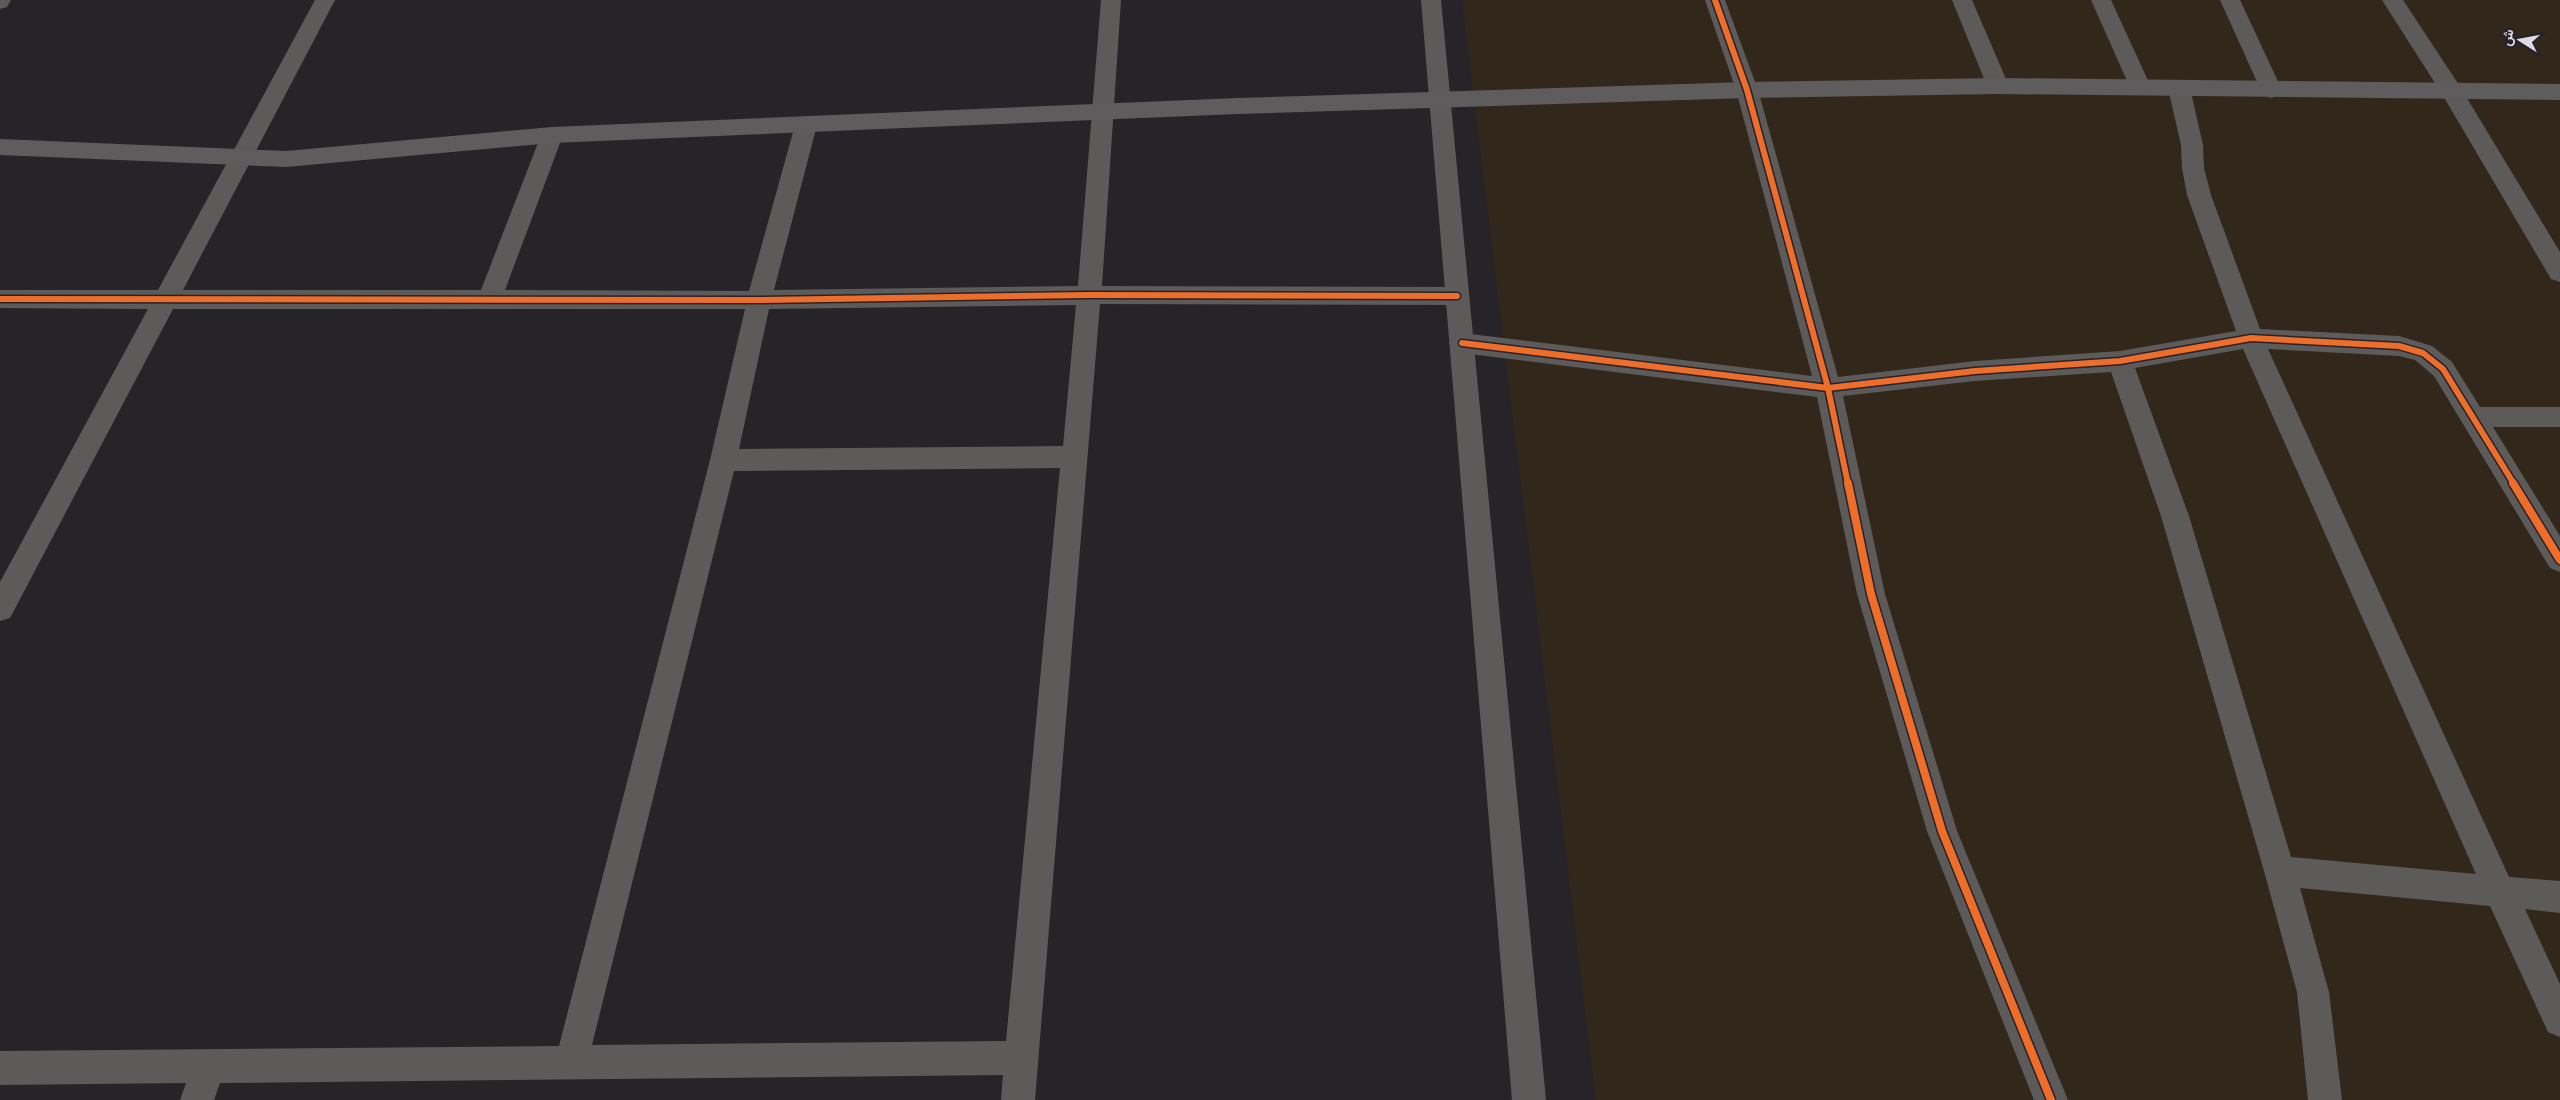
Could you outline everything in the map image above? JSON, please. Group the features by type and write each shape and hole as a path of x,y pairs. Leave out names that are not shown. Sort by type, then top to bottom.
{"main road":[{"path":"0,147 241,157 312,157 552,134 1103,112 1747,90 1998,86 2560,92"}],"street":[{"path":"0,609 325,0"},
{"path":"1018,1100 1089,295 1111,0"},
{"path":"1431,0 1530,1100"},
{"path":"1715,0 1747,90 1828,388 1871,594 1942,830 2051,1100"},
{"path":"1962,0 1998,86"},
{"path":"2101,0 2140,87"},
{"path":"2230,0 2271,90"},
{"path":"2392,0 2451,90 2560,273"},
{"path":"2179,88 2192,145 2193,168 2199,195 2251,338 2500,892 2560,1020"},
{"path":"571,1064 723,460 759,300 806,125"},
{"path":"490,299 552,134"},
{"path":"0,299 759,300 1089,295 1458,296"},
{"path":"1462,343 1828,388 1975,371 2120,361 2251,338 2399,346 2423,353 2443,369 2560,560"},
{"path":"2120,361 2175,516 2280,871 2313,992 2325,1100"},
{"path":"2473,417 2560,417"},
{"path":"723,460 1075,457"},
{"path":"2280,871 2560,897"},
{"path":"0,1068 209,1068 1022,1058"},
{"path":"197,1100 209,1068"}],"shaded area":[{"path":"1462,0 2560,0 2560,1100 1596,1100"}],"cycle path":[{"path":"1715,0 1747,90 1828,388 1871,594 1942,831 2051,1100"},
{"path":"0,299 759,300 1089,295 1457,296"},
{"path":"1462,343 1828,388 1975,371 2120,361 2251,338 2399,346 2423,353 2443,369 2560,560"}]}
